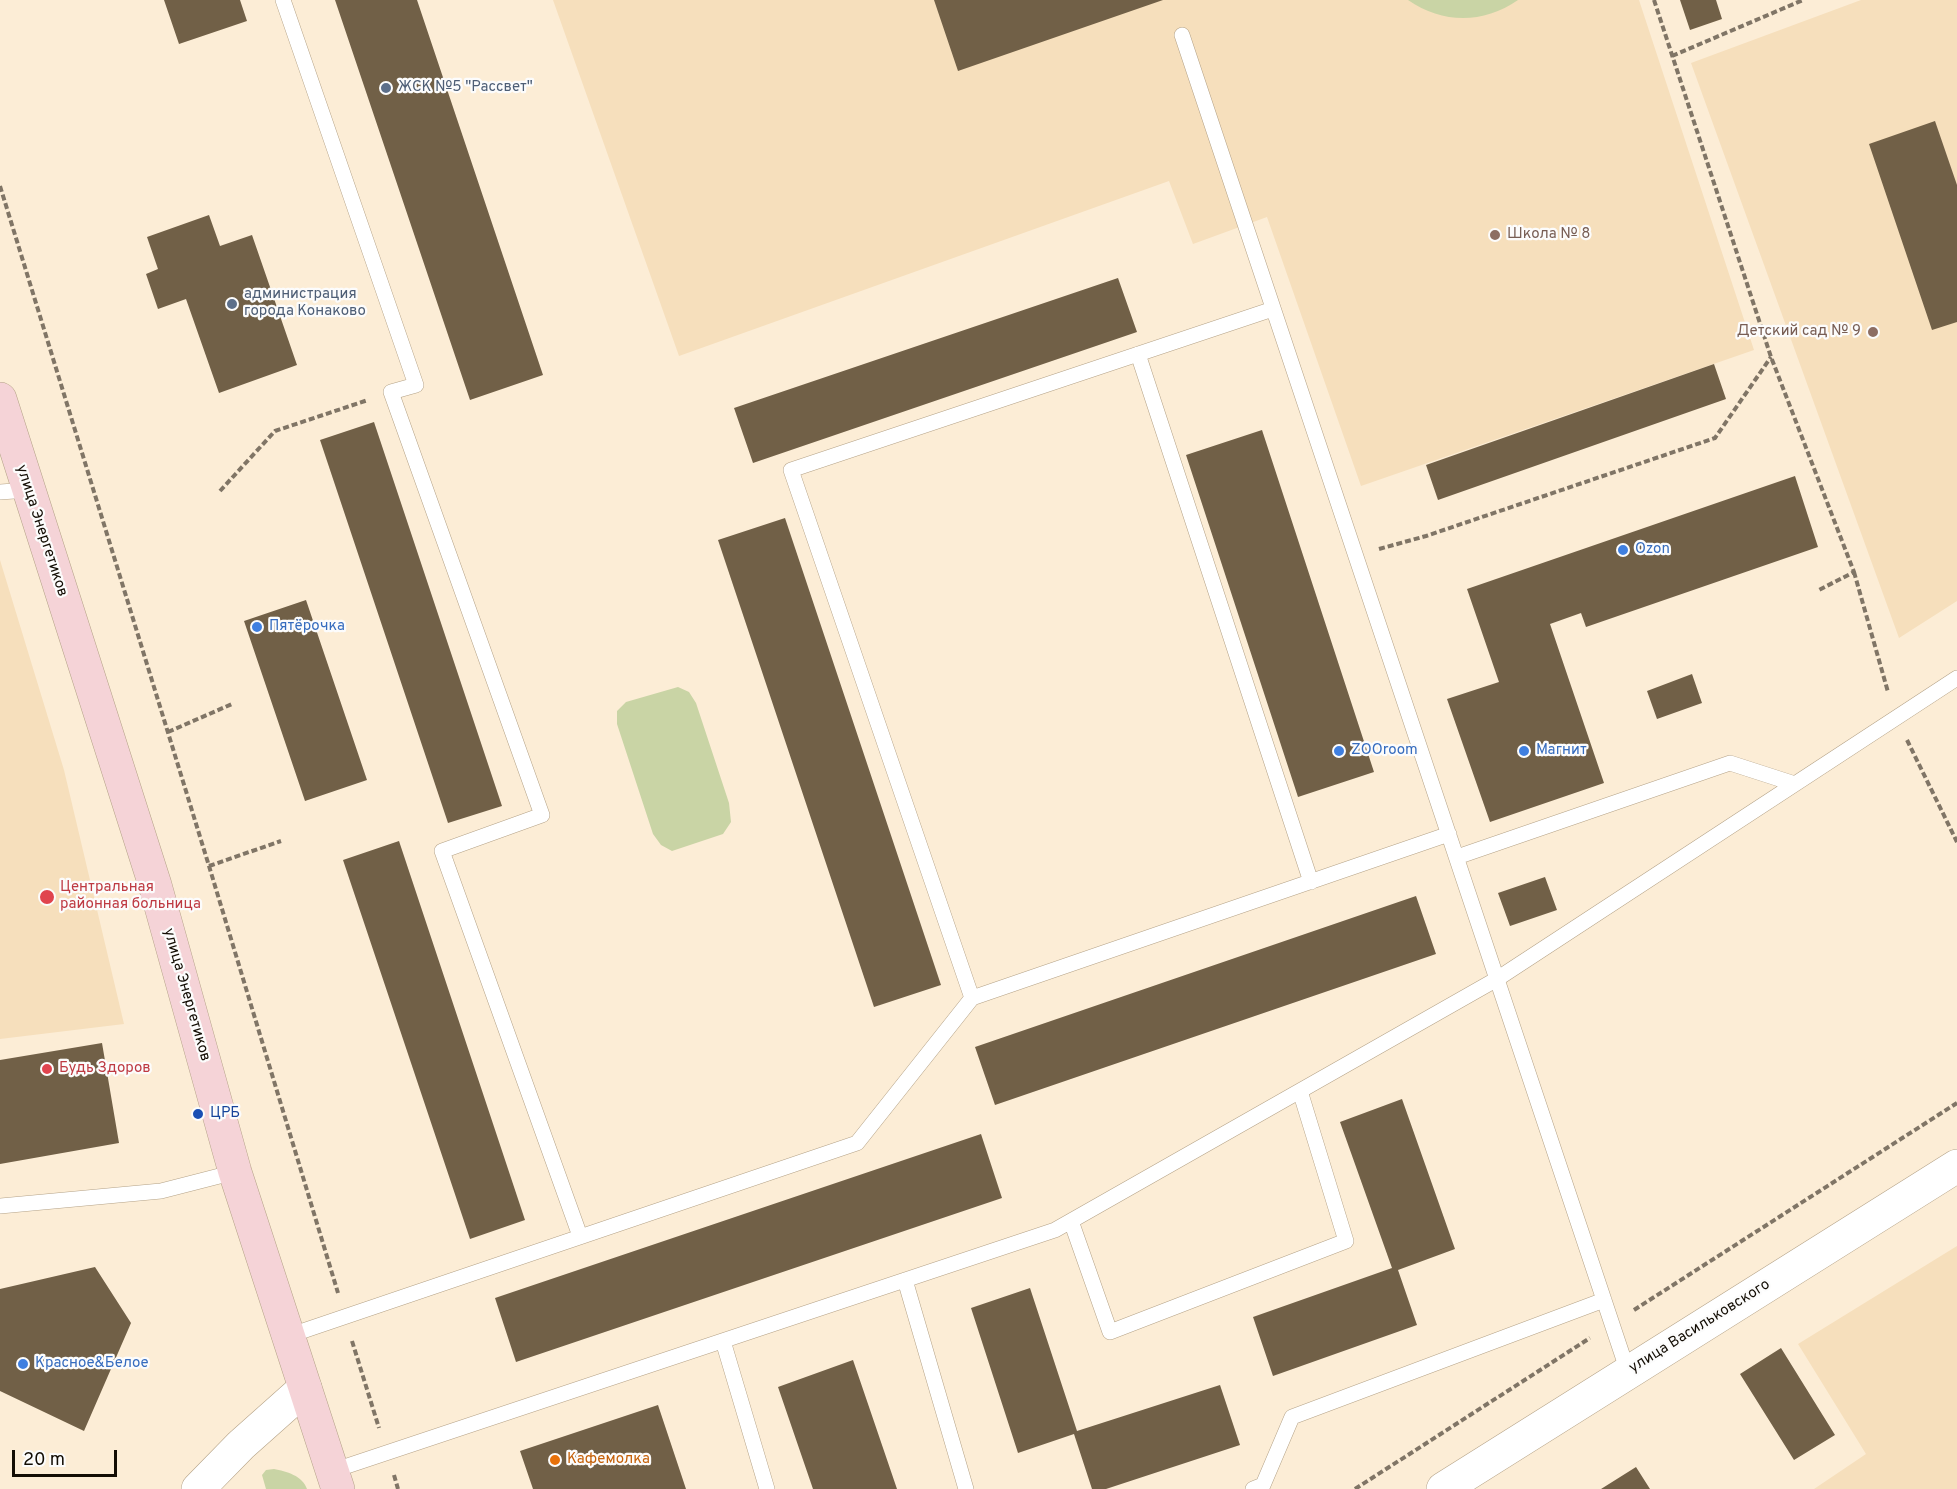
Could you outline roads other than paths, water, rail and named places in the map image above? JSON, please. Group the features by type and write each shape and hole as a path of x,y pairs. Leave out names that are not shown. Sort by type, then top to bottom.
{"main road":[{"name":"улица Энергетиков","path":"0,399 14,491 154,885 235,1172 335,1480"}],"street":[{"name":"улица Васильковского","path":"1443,1489 1957,1166"},
{"path":"198,1489 241,1445 305,1388"}],"lane":[{"path":"283,0 416,385 391,392 542,815 442,851 580,1236"},
{"path":"1182,35 1628,1372"},
{"path":"972,998 791,470 1274,309"},
{"path":"1138,354 1311,882"},
{"path":"335,1480 387,1452 1055,1230 1497,979 1957,678"},
{"path":"1457,857 1730,763 1795,784"},
{"path":"288,1335 857,1143 972,998 1449,834"},
{"path":"1071,1221 1110,1332 1346,1241 1300,1091"},
{"path":"0,1206 161,1191 235,1172"},
{"path":"905,1280 966,1489"},
{"path":"1253,1489 1263,1485 1292,1417 1604,1300"},
{"path":"723,1341 767,1489"}],"place":[{"name":"ЖСК №5 \"Рассвет\"","path":"386,88"},
{"name":"Школа № 8","path":"1495,235"},
{"name":"администрация города Конаково","path":"232,304"},
{"name":"Детский сад № 9","path":"1873,332"},
{"name":"Ozon","path":"1623,550"},
{"name":"Пятёрочка","path":"257,627"},
{"name":"ZOOroom","path":"1339,751"},
{"name":"Магнит","path":"1524,751"},
{"name":"Центральная районная больница","path":"47,897"},
{"name":"Будь Здоров","path":"47,1069"},
{"name":"ЦРБ","path":"198,1114"},
{"name":"Красное&Белое","path":"23,1364"},
{"name":"Кафемолка","path":"555,1460"}]}
